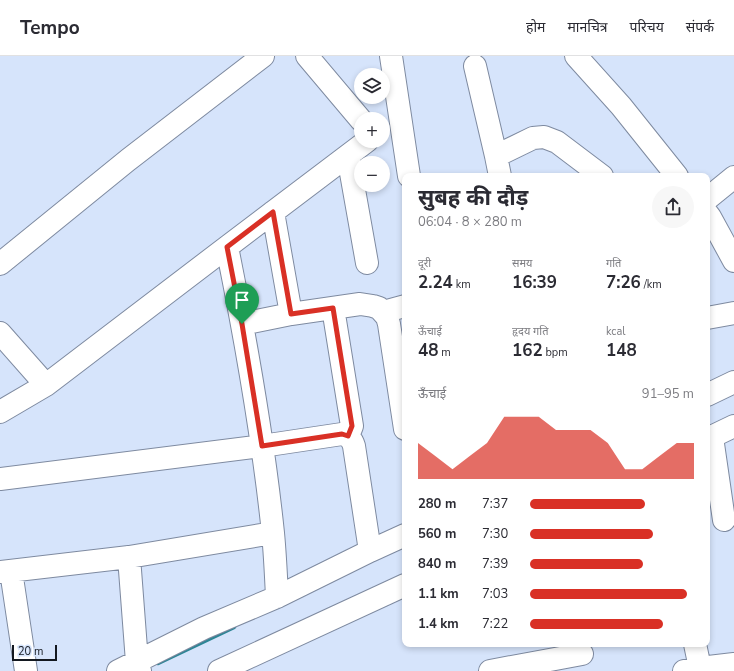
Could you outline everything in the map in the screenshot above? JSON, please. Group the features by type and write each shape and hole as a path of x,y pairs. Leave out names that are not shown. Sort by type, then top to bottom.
{"street":[{"path":"0,264 128,160 263,56"},
{"path":"307,56 354,112"},
{"path":"391,56 391,123 408,173"},
{"path":"576,56 622,106 675,173"},
{"path":"475,66 498,166 533,138 544,137 557,142 598,173"},
{"path":"0,412 46,386 358,148"},
{"path":"348,156 367,263"},
{"path":"710,196 734,176"},
{"path":"273,212 291,314"},
{"path":"710,217 734,261"},
{"path":"227,247 242,324 262,446 273,533 277,596"},
{"path":"242,324 291,314 360,304 379,308 387,317 389,324 402,408"},
{"path":"383,312 402,307"},
{"path":"333,308 352,426 348,436"},
{"path":"710,317 734,313"},
{"path":"0,333 46,386"},
{"path":"710,394 734,382"},
{"path":"722,521 710,438 734,426"},
{"path":"0,478 262,446 342,434 353,440 370,551"},
{"path":"26,671 5,572 129,557 273,533"},
{"path":"118,671 139,667 204,628 277,596 402,536"},
{"path":"129,557 139,667"},
{"path":"227,669 402,586"},
{"path":"695,647 692,670 734,664"},
{"path":"490,671 582,656"}],"waterway":[{"path":"158,663 234,627"}],"route":[{"path":"273,212 291,314 333,308 352,426 348,436 342,434 262,446 242,324 227,247 273,212"}]}
